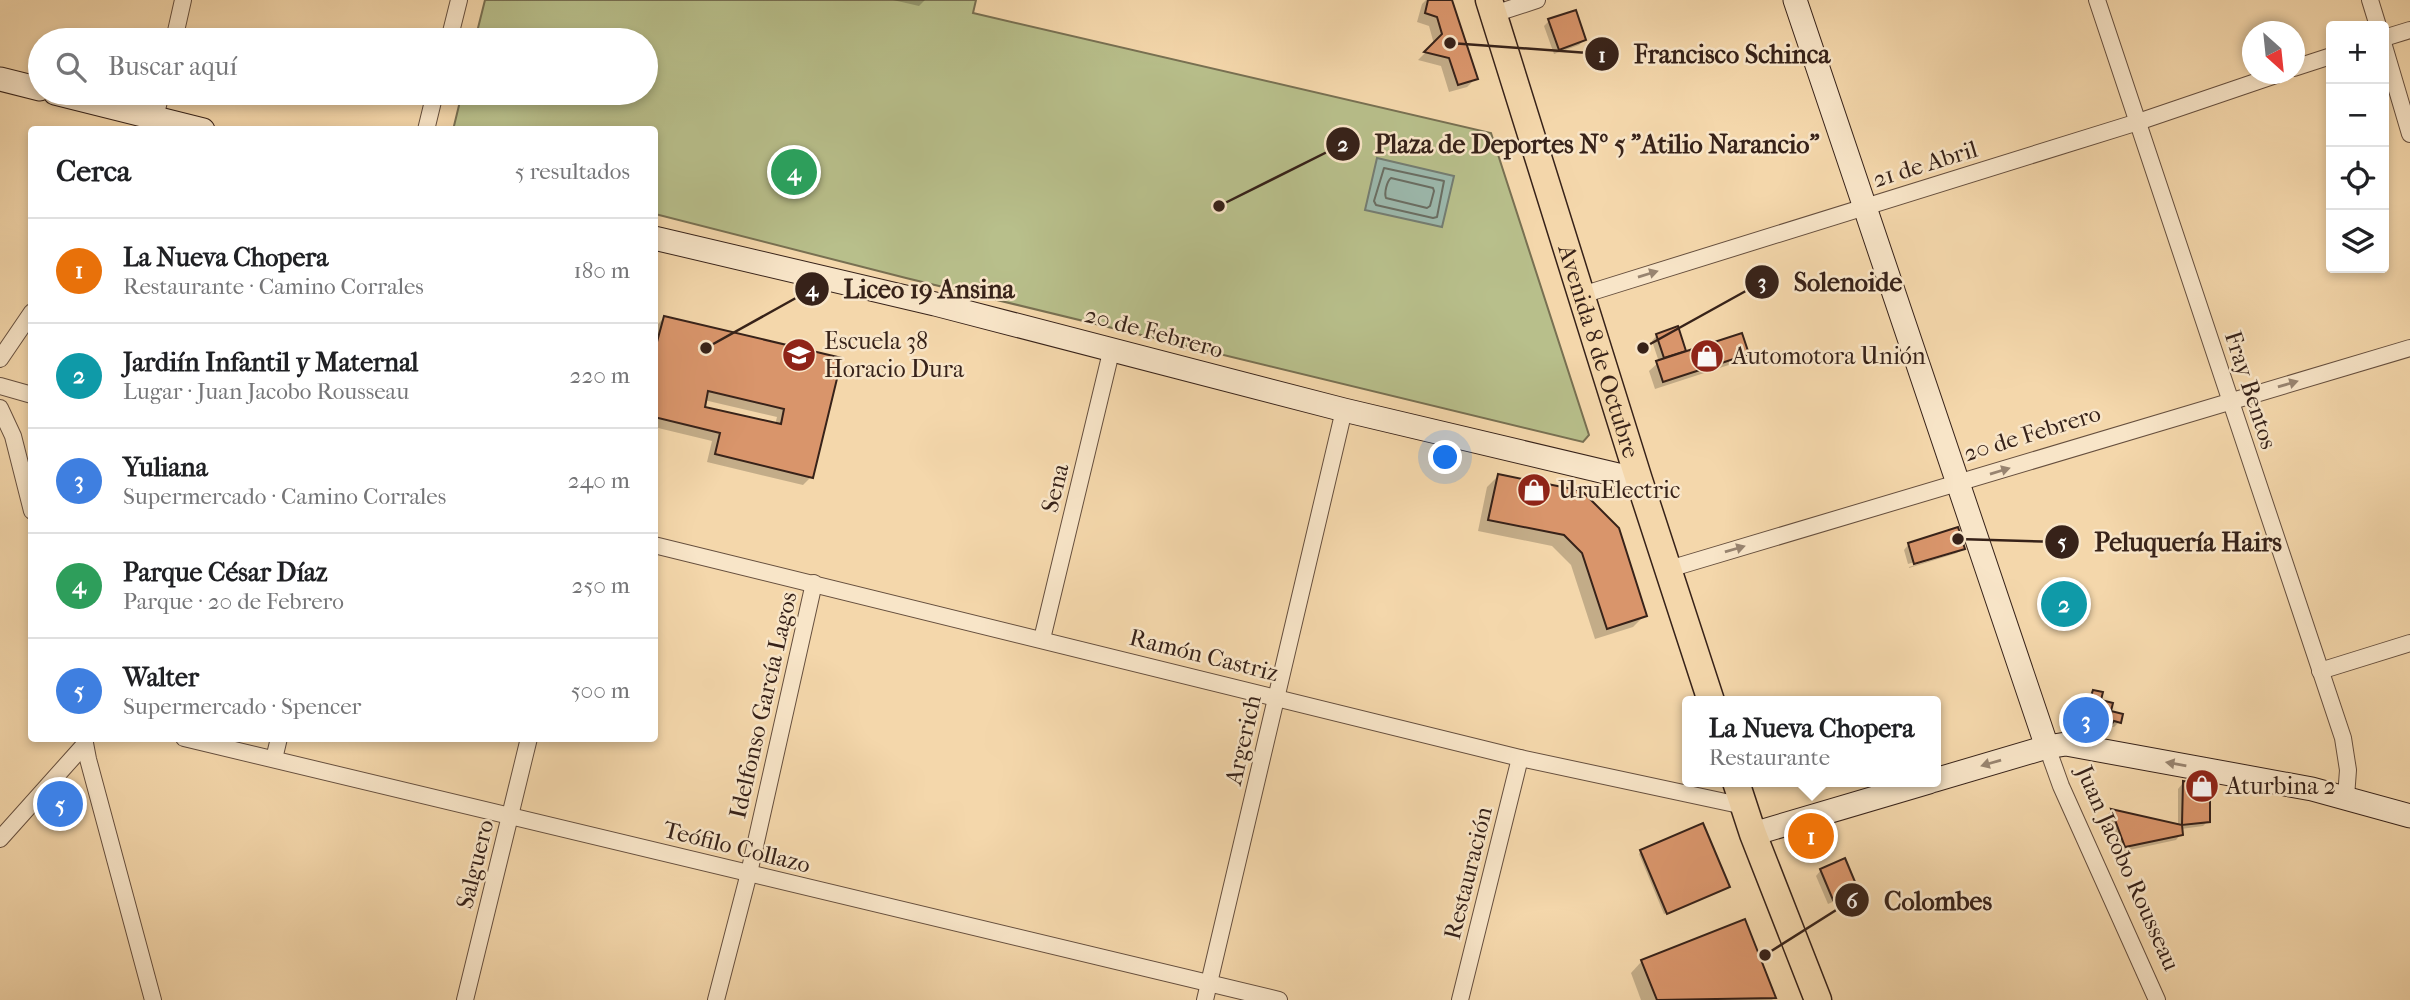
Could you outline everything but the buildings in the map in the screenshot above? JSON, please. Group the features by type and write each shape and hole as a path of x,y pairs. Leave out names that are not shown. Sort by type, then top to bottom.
{"main road":[{"name":"Avenida 8 de Octubre","path":"1491,7 1709,696"},
{"path":"1740,794 1818,1000"}],"street":[{"path":"177,28 183,0"},
{"path":"452,28 459,0"},
{"path":"1491,7 1537,0"},
{"name":"Juan Jacobo Rousseau","path":"1796,0 2061,786 2157,1000"},
{"name":"Fray Bentos","path":"2096,0 2347,756 2346,797"},
{"path":"2370,0 2376,21"},
{"path":"2389,36 2410,30"},
{"path":"2305,64 2326,58"},
{"path":"2389,63 2410,134"},
{"path":"0,79 28,86"},
{"name":"21 de Abril","path":"1582,295 2138,122 2250,84"},
{"path":"93,105 154,124 158,105"},
{"path":"427,126 432,105"},
{"name":"20 de Febrero","path":"658,239 855,284 1112,348 1344,410 1639,480"},
{"path":"0,359 28,318"},
{"name":"Sena","path":"1041,639 1112,348"},
{"name":"20 de Febrero","path":"1669,569 2410,348"},
{"path":"0,386 28,394"},
{"path":"0,408 13,436 28,495"},
{"name":"Argerich","path":"1207,992 1344,410"},
{"name":"Ramón Castriz","path":"658,546 1520,758 1682,785"},
{"name":"Idelfonso García Lagos","path":"716,1000 749,873 814,583"},
{"path":"2320,671 2410,643"},
{"path":"0,839 84,742"},
{"path":"85,742 153,1000"},
{"name":"Teófilo Collazo","path":"201,742 749,873 1207,992 1279,1000"},
{"path":"274,759 278,742"},
{"name":"Salguero","path":"465,1000 528,742"},
{"path":"1941,778 2047,747 2066,744 2312,789 2410,816"},
{"name":"Restauración","path":"1460,1000 1520,758"},
{"name":"Ramón Castriz","path":"1697,787 1740,794"},
{"path":"1753,834 1912,787"}],"green space":[{"path":"485,0 976,0 973,13 1491,133 1589,435 1583,442 906,278 658,215 658,126 454,126 459,105 658,105 658,28 478,28"}],"water":[{"path":"1377,158 1454,176 1442,227 1365,210"}],"place":[{"name":"Francisco Schinca","path":"1450,43"},
{"name":"Parque César Díaz","path":"794,172"},
{"name":"Plaza de Deportes Nº 5 \"Atilio Narancio\"","path":"1219,206"},
{"name":"Liceo 19 Ansina","path":"706,348"},
{"name":"Solenoide","path":"1643,348"},
{"name":"Escuela 38 Horacio Dura","path":"799,355"},
{"name":"Automotora Unión","path":"1707,356"},
{"name":"UruElectric","path":"1534,490"},
{"name":"Peluquería Hairs","path":"1958,539"},
{"name":"Jardiín Infantil y Maternal","path":"2064,604"},
{"name":"Yuliana","path":"2086,720"},
{"name":"Aturbina 2","path":"2202,786"},
{"name":"Walter","path":"60,804"},
{"name":"La Nueva Chopera","path":"1811,836"},
{"name":"Colombes","path":"1765,955"}]}
